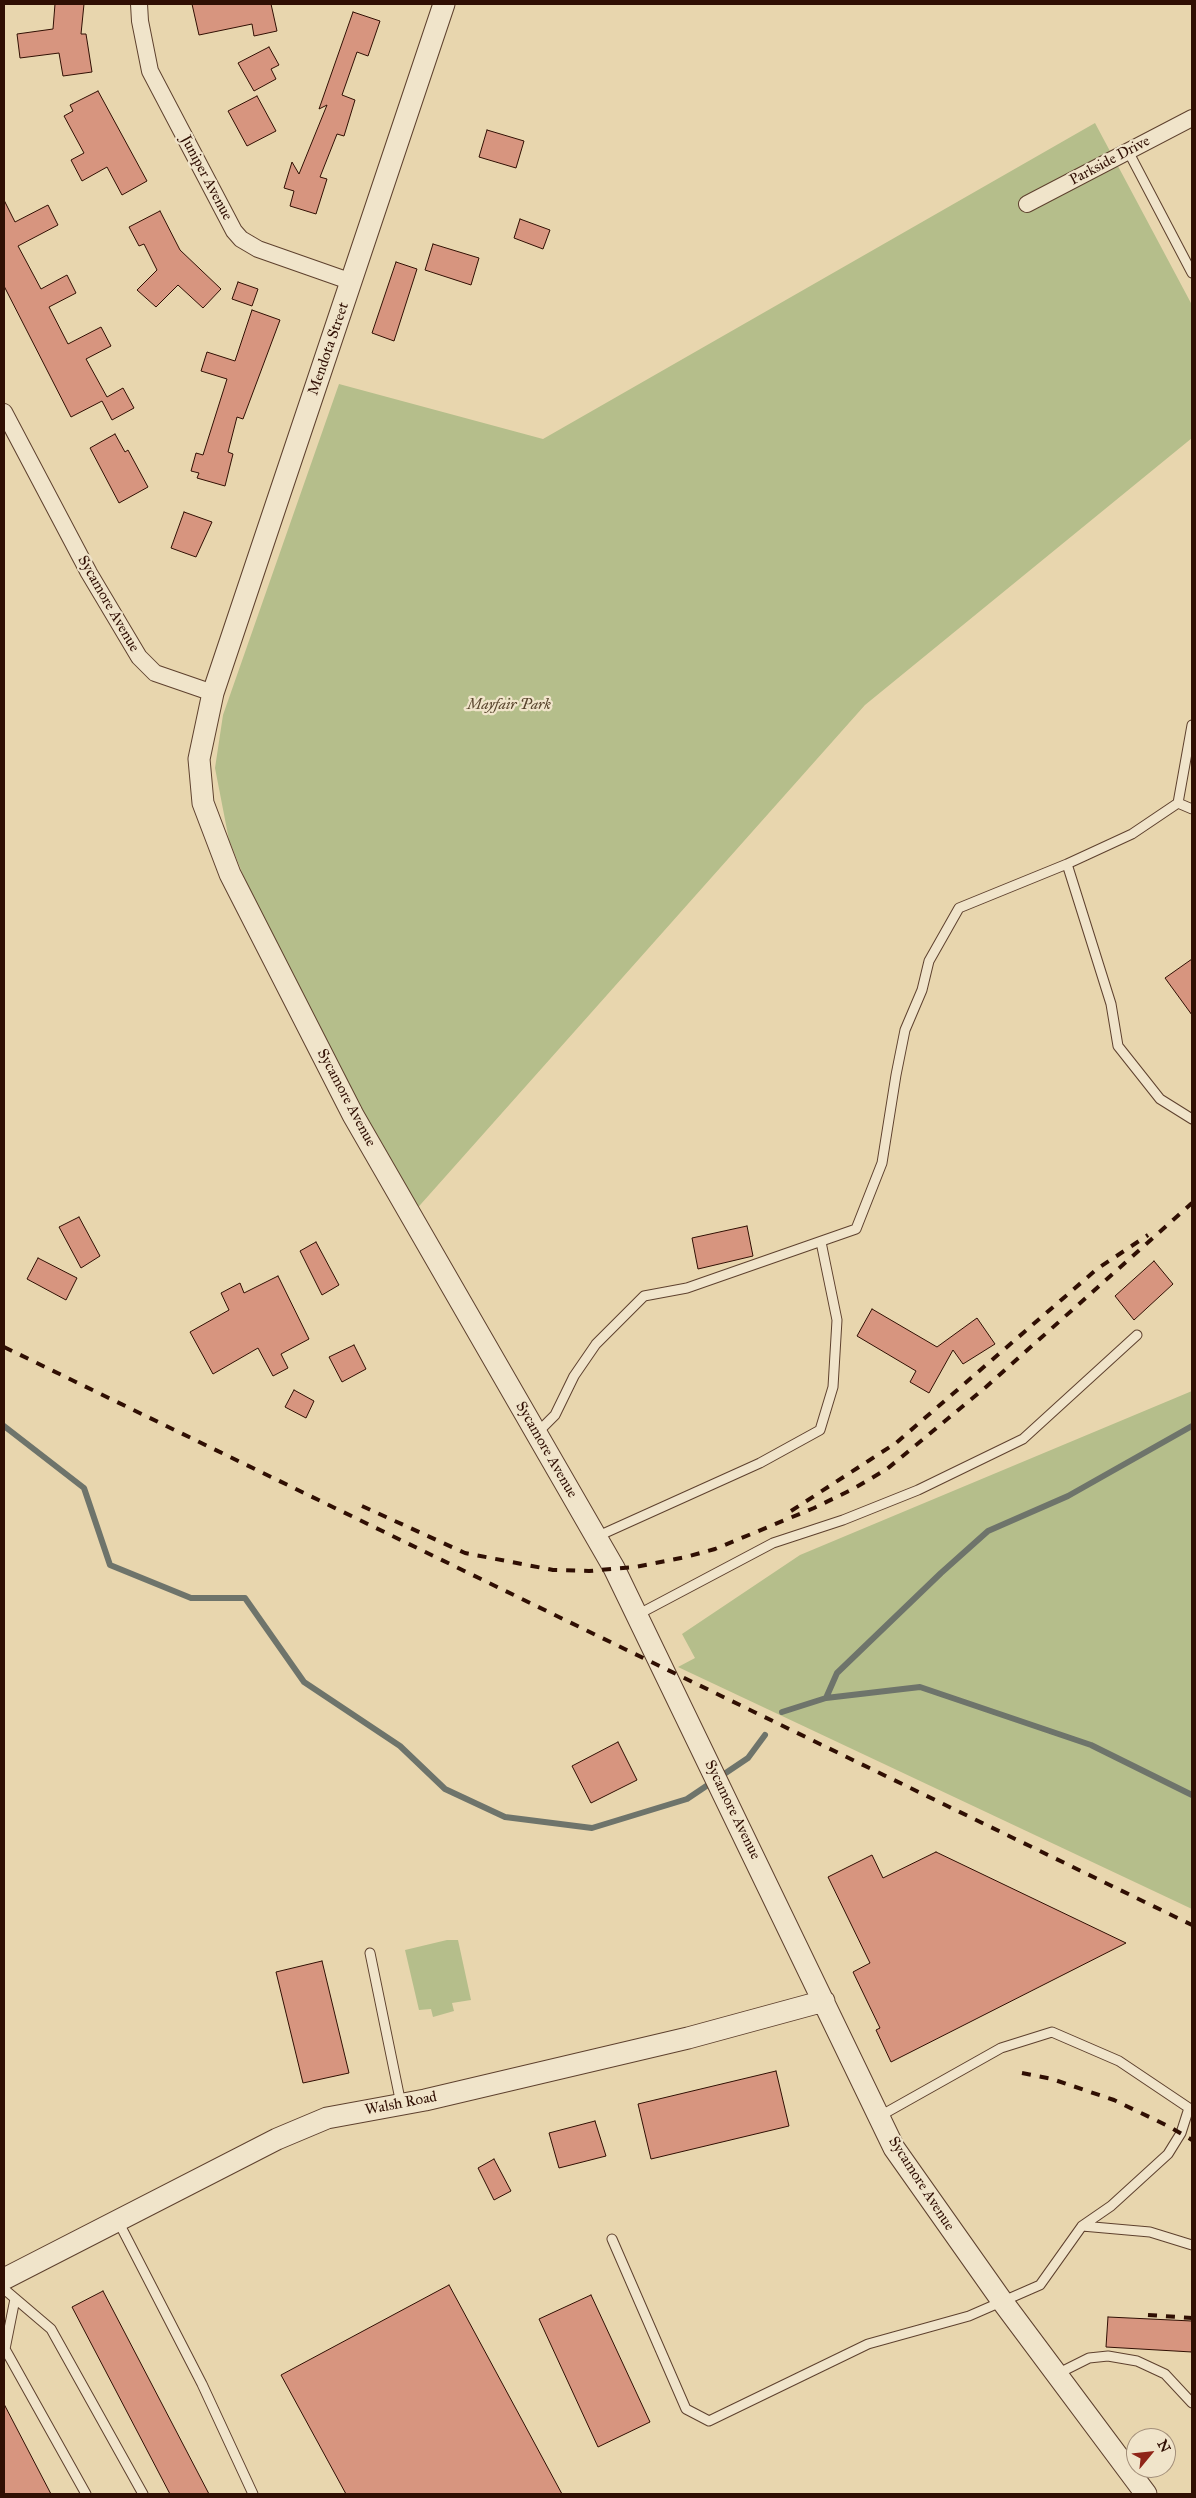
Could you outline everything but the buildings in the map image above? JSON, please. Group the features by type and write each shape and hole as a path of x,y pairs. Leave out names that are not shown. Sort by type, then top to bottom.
{"street":[{"name":"Juniper Avenue","path":"139,4 140,20 150,72 234,231 241,239 258,249 352,282"},
{"name":"Mendota Street","path":"213,693 279,491 352,282 444,4"},
{"name":"Parkside Drive","path":"1027,204 1192,118"},
{"name":"Sycamore Avenue","path":"4,412 89,573 139,657 155,673 213,693 199,758 203,803 230,874 353,1115 614,1568 894,2148 1002,2301 1146,2494"},
{"name":"Walsh Road","path":"4,2279 278,2139 327,2118 401,2105 688,2038 824,2001"}],"lane":[{"path":"1128,151 1192,272"},
{"path":"536,1433 555,1415 574,1376 596,1344 644,1296 687,1288 856,1229 882,1163 905,1030 922,990 929,960 959,908 1067,864 1132,834 1178,804 1192,726"},
{"path":"1178,804 1192,809"},
{"path":"1067,864 1111,1004 1118,1046 1160,1099 1192,1119"},
{"path":"595,1538 760,1463 820,1430 833,1388 837,1320 821,1242"},
{"path":"636,1615 773,1543 843,1520 918,1490 1023,1440 1137,1335"},
{"path":"370,1953 401,2105"},
{"path":"612,2239 686,2409 709,2421 868,2344 969,2316 1040,2284 1082,2226 1111,2206 1168,2154 1181,2134 1189,2108 1118,2061 1052,2032 1001,2048 880,2116"},
{"path":"118,2221 202,2384 253,2494"},
{"path":"1082,2226 1150,2232 1192,2245"},
{"path":"4,2289 51,2329 143,2494"},
{"path":"15,2299 6,2349 86,2494"},
{"path":"1056,2374 1089,2358 1108,2356 1137,2361 1165,2374 1192,2403"}],"green space":[{"name":"Mayfair Park","path":"1095,123 1192,305 1192,438 865,705 413,1213 248,887 229,840 215,768 223,715 339,384 543,439"},
{"path":"1192,1391 1192,1909 678,1667 695,1658 682,1634 800,1555"},
{"path":"447,1940 458,1940 471,2000 452,2003 454,2011 433,2017 431,2009 419,2010 405,1950"}],"waterway":[{"path":"4,1426 84,1488 110,1565 191,1598 245,1598 304,1682 400,1746 445,1789 505,1817 592,1828 687,1799 748,1758 765,1735"},
{"path":"826,1698 837,1673 941,1573 988,1531 1068,1496 1192,1426"},
{"path":"782,1712 826,1698 920,1687 1091,1745 1192,1795"}],"railway":[{"path":"362,1506 465,1553 553,1570 589,1571 635,1567 715,1549 814,1508 853,1489 887,1469 986,1387 1192,1203"},
{"path":"791,1511 896,1443 1097,1269 1148,1235"},
{"path":"4,1347 1192,1925"},
{"path":"1022,2073 1052,2079 1114,2100 1170,2127 1192,2140"},
{"path":"1148,2315 1192,2318"}]}
